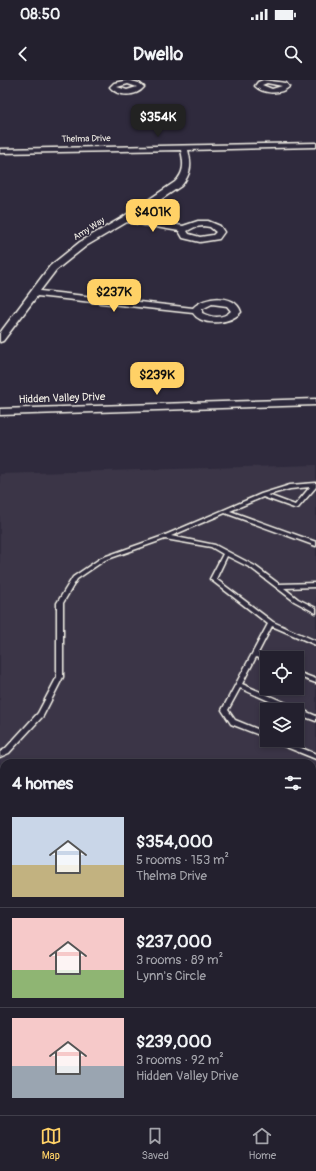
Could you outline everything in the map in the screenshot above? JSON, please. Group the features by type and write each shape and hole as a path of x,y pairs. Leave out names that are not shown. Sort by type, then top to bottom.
{"street":[{"name":"Thelma Drive","path":"0,151 316,144"},
{"name":"Amy Way","path":"0,339 53,268 83,244 126,218 178,184 183,179 188,167 184,147"},
{"path":"126,218 184,229"},
{"path":"34,293 197,311"},
{"name":"Hidden Valley Drive","path":"0,412 316,402"}],"lane":[{"path":"262,495 296,507 316,485"},
{"path":"0,754 7,751 41,714 60,677 60,603 75,578 104,559 165,537 262,495 290,487 316,485"},
{"path":"224,511 316,544"},
{"path":"165,537 213,546 253,567 296,600 316,611"},
{"path":"226,553 214,579 271,623 316,643"},
{"path":"279,586 316,585"},
{"path":"260,733 233,722 225,710 271,623"},
{"path":"255,654 260,656"},
{"path":"304,677 316,681"},
{"path":"238,685 280,703"},
{"path":"304,714 316,719"},
{"path":"292,747 316,757"}],"shaded area":[{"path":"316,465 316,759 0,759 0,474"}]}
